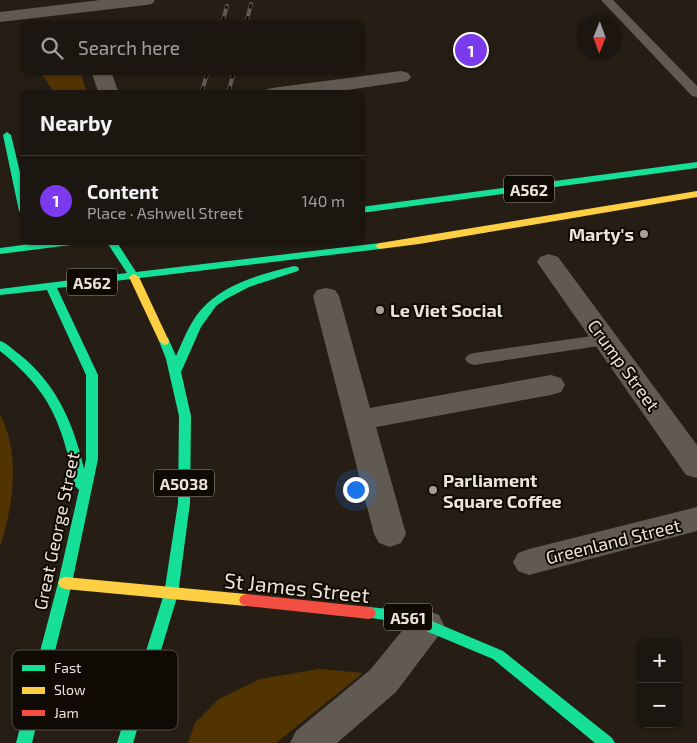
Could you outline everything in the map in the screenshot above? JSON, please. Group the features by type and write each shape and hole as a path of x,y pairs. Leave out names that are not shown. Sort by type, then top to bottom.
{"main road":[{"path":"0,124 7,135 20,146"},
{"path":"7,135 20,140"},
{"path":"7,135 20,193"},
{"name":"A562","path":"365,209 697,165"},
{"name":"A562","path":"0,292 49,282 134,277 420,241 697,194"},
{"name":"A562","path":"175,372 192,331 206,311 229,294 264,278 314,264 420,241"},
{"name":"A562","path":"0,251 48,245"},
{"path":"114,245 134,277"},
{"name":"A5038","path":"134,277 172,359 185,416 184,503 171,594 154,650"},
{"name":"Great George Street","path":"48,650 65,583 92,459 92,375 49,282"},
{"path":"0,345 18,358 50,393 67,425 84,497"},
{"name":"St James Street","path":"65,583 293,604 408,617 498,655 607,743"},
{"name":"Great George Street","path":"24,743 27,730"},
{"name":"A5038","path":"125,743 129,730"}],"street":[{"path":"0,17 82,16 146,0"},
{"path":"102,75 108,90"},
{"path":"303,90 402,77"},
{"name":"Crump Street","path":"550,262 697,467"},
{"path":"326,296 390,534"},
{"path":"359,420 551,385"},
{"name":"Greenland Street","path":"529,562 697,520"},
{"path":"309,743 382,681 427,625"}],"lane":[{"path":"607,0 697,93"},
{"path":"474,359 606,340"}],"shaded area":[{"path":"43,75 81,75 86,90 52,90"},
{"path":"0,414 11,446 13,481 5,531 0,547"},
{"path":"319,669 363,673 276,743 188,743 195,723 219,699 260,679"}],"railway":[{"path":"247,20 251,4"},
{"path":"223,20 227,6"},
{"path":"202,90 207,75"},
{"path":"229,90 233,75"}],"traffic: fast":[{"path":"7,135 20,193"},
{"path":"365,209 697,165"},
{"path":"0,251 47,245"},
{"path":"114,245 134,277"},
{"path":"0,292 380,246"},
{"path":"175,372 195,327 204,313 213,304 234,290 258,280 294,269"},
{"path":"48,650 65,583 92,459 92,375 51,286"},
{"path":"154,650 171,594 184,503 185,416 172,359 164,341"},
{"path":"0,345 35,375 57,406 71,442 81,486"},
{"path":"369,613 408,617 498,655 607,743"},
{"path":"24,743 27,730"},
{"path":"125,743 129,730"}],"traffic: slow":[{"path":"380,246 697,194"},
{"path":"134,277 164,341"},
{"path":"65,583 246,600"}],"traffic: jam":[{"path":"246,600 369,613"}],"place":[{"name":"Content","path":"471,50"},
{"name":"Marty's","path":"644,234"},
{"name":"Le Viet Social","path":"380,310"},
{"name":"Parliament Square Coffee","path":"433,490"}]}
